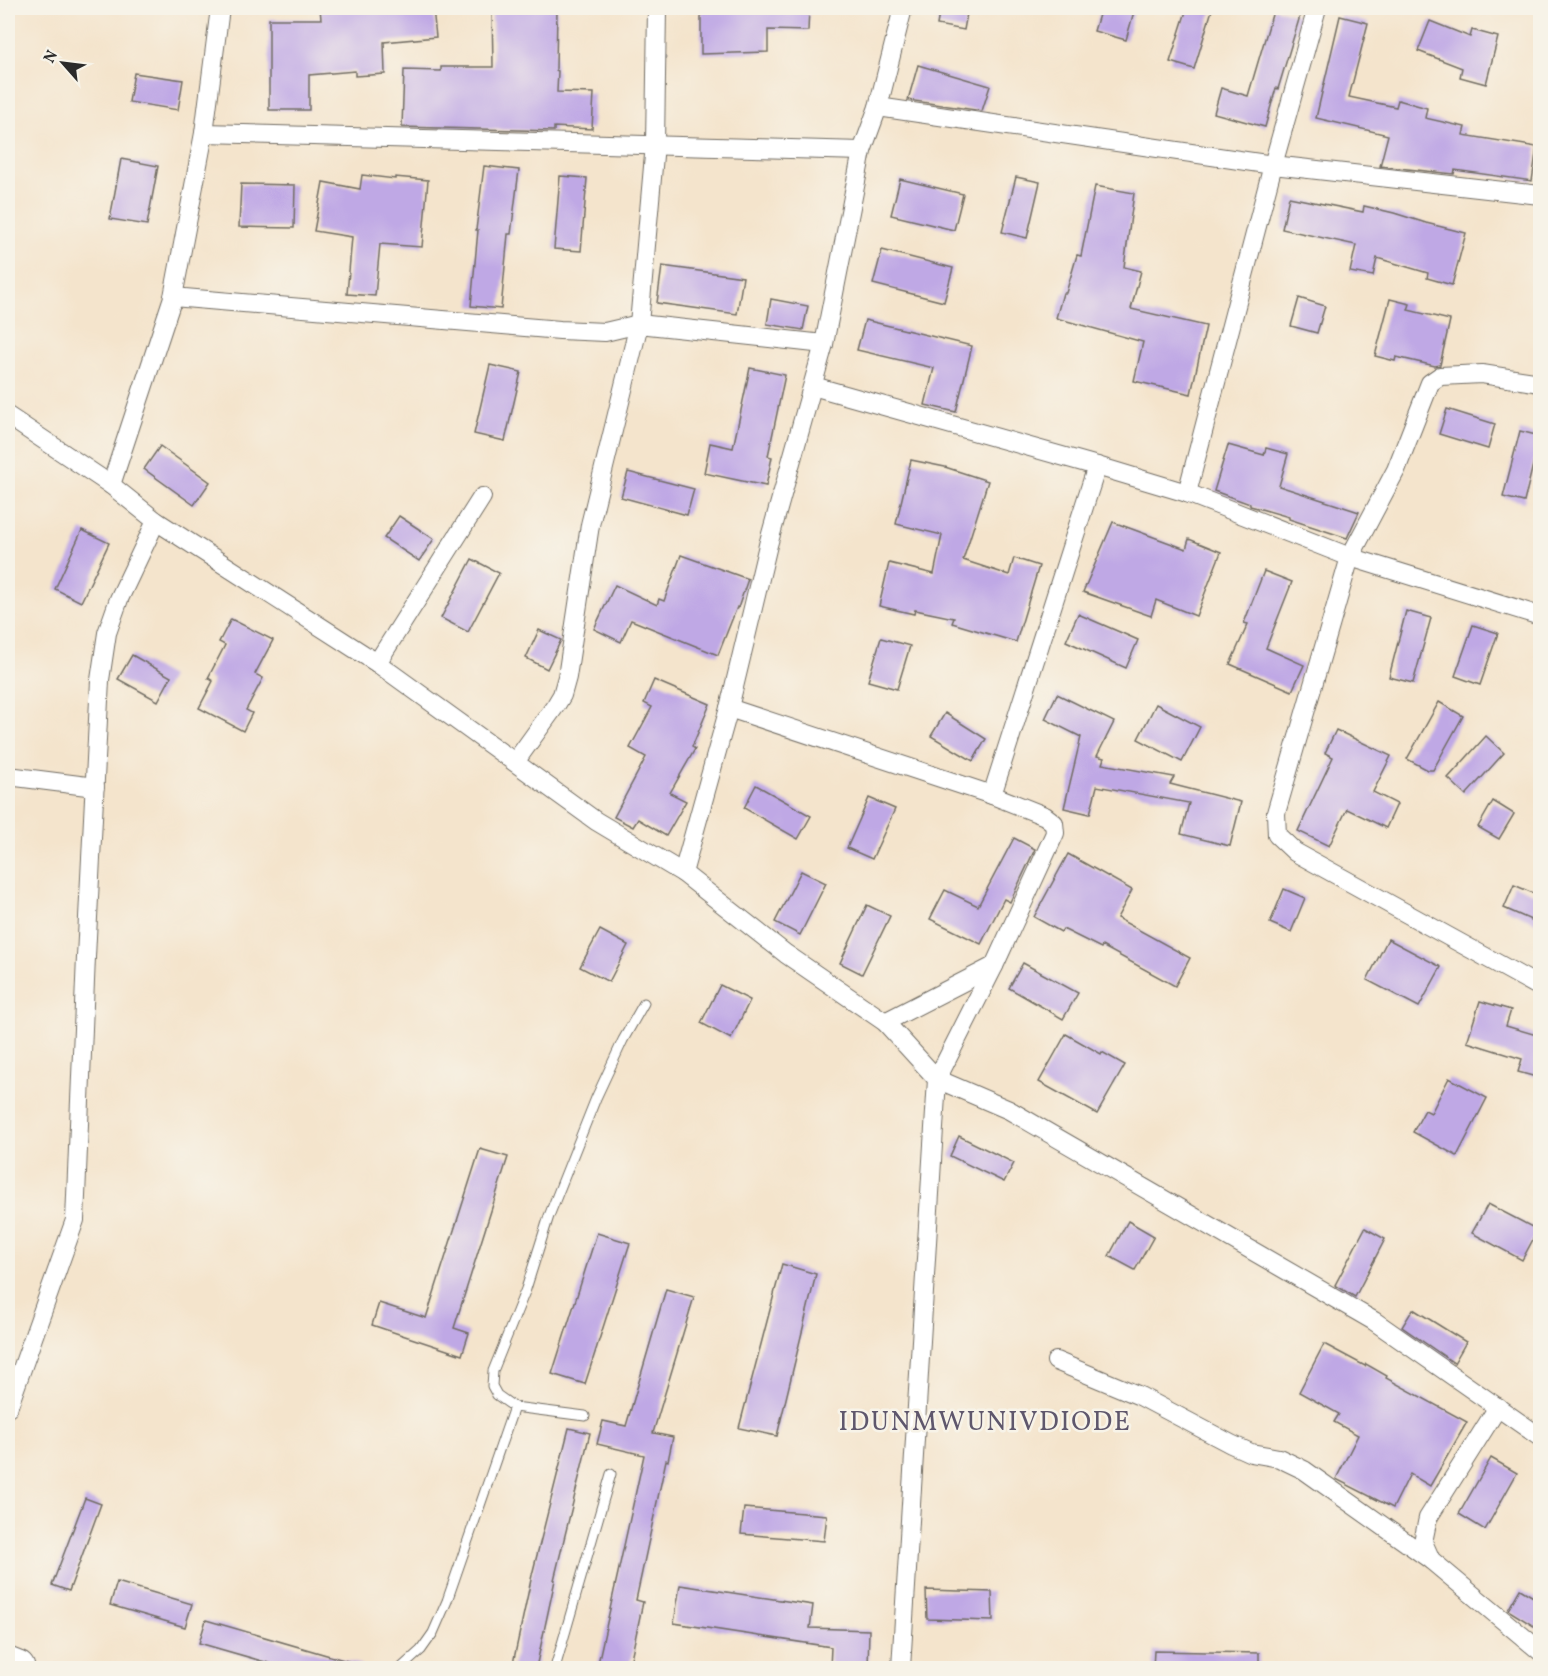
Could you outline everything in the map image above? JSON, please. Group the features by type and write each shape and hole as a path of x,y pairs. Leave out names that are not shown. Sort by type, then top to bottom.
{"highway":[{"path":"8,1664 18,1668"}],"street":[{"path":"111,485 173,297 204,133 220,8"},
{"path":"515,762 562,695 567,677 590,525 639,324 655,144 657,8"},
{"path":"682,873 729,708 768,545 824,344 862,150 878,107 903,8"},
{"path":"1188,494 1273,165 1317,8"},
{"path":"878,107 1273,165 1540,195"},
{"path":"204,133 862,150"},
{"path":"173,297 560,330 604,332 639,324 824,344"},
{"path":"1540,383 1482,374 1440,376 1430,383 1396,470 1350,557 1276,813 1276,835 1295,852 1540,987"},
{"path":"813,386 1188,494 1350,557 1540,616"},
{"path":"8,416 111,485 156,520 377,663 596,821 682,873 786,954 885,1022 937,1079 1009,1110 1374,1321 1540,1437"},
{"path":"992,795 1097,466"},
{"path":"377,663 482,497"},
{"path":"8,1408 75,1220 100,680 107,633 119,599 156,520"},
{"path":"729,708 992,795 1045,816 1054,823 1055,833 937,1079 901,1668"},
{"path":"8,776 95,787"},
{"path":"885,1022 993,966"},
{"path":"1056,1361 1140,1396 1251,1453 1279,1458 1304,1470 1431,1560 1540,1651"},
{"path":"1431,1560 1423,1542 1428,1518 1498,1407"}],"lane":[{"path":"585,1416 514,1407 497,1395 492,1386 493,1371 526,1289 549,1216 596,1098 623,1040 644,1003"},
{"path":"401,1668 421,1650 433,1633 447,1601 514,1407"},
{"path":"555,1668 611,1474"}],"building":[{"path":"320,8 433,8 436,37 384,42 385,74 355,76 355,71 309,75 309,110 269,110 269,19 321,19"},
{"path":"492,8 557,8 557,92 594,93 592,129 554,127 554,131 402,127 404,70 441,71 441,67 493,67"},
{"path":"701,8 809,8 808,31 768,30 768,52 701,54"},
{"path":"940,8 968,8 964,30 937,25"},
{"path":"1101,8 1135,8 1126,40 1094,31"},
{"path":"1187,8 1212,10 1194,69 1170,62"},
{"path":"1274,8 1300,16 1265,127 1214,113 1221,88 1248,96"},
{"path":"1340,16 1368,23 1349,97 1396,107 1398,100 1427,108 1425,118 1465,127 1463,135 1537,147 1532,181 1455,170 1454,174 1380,166 1388,135 1316,118"},
{"path":"1430,21 1470,37 1472,30 1498,37 1486,84 1460,77 1462,68 1418,51"},
{"path":"918,65 990,86 982,111 908,100"},
{"path":"134,73 183,80 178,110 129,102"},
{"path":"121,159 158,166 147,225 110,219"},
{"path":"484,166 519,170 511,234 508,234 501,309 471,306 478,230 476,230"},
{"path":"362,175 428,180 422,247 380,244 375,296 347,294 352,237 314,231 323,182 360,189"},
{"path":"560,176 587,178 581,251 554,249"},
{"path":"1016,177 1040,182 1027,238 1002,232"},
{"path":"900,179 963,194 954,230 891,215"},
{"path":"241,184 295,185 294,228 239,227"},
{"path":"1095,186 1134,193 1124,267 1141,271 1131,309 1206,326 1191,394 1134,381 1143,342 1056,318 1077,255 1081,256"},
{"path":"1289,197 1363,212 1364,206 1466,233 1452,285 1427,278 1428,273 1377,258 1373,276 1350,272 1356,245 1282,229"},
{"path":"882,250 953,268 944,302 873,284"},
{"path":"662,266 743,277 737,314 657,303"},
{"path":"1299,298 1325,306 1317,333 1291,326"},
{"path":"771,299 808,306 803,330 767,324"},
{"path":"1390,299 1410,304 1408,310 1450,320 1440,365 1435,366 1396,357 1395,361 1375,356"},
{"path":"865,320 972,346 956,412 925,405 934,368 857,350"},
{"path":"490,365 521,372 505,441 474,434"},
{"path":"750,368 785,375 768,456 772,457 766,486 704,473 710,443 733,448"},
{"path":"1447,409 1495,424 1488,449 1439,434"},
{"path":"1520,431 1540,436 1524,502 1503,497"},
{"path":"1228,445 1264,455 1266,448 1288,454 1279,486 1359,512 1347,538 1250,506 1250,504 1214,491"},
{"path":"160,446 210,482 194,505 144,469"},
{"path":"911,460 945,467 988,481 963,560 1009,575 1014,558 1039,566 1016,642 952,623 954,618 915,610 914,614 879,606 889,563 934,574 942,535 896,524"},
{"path":"628,472 694,489 687,515 621,497"},
{"path":"399,516 434,539 419,561 384,538"},
{"path":"1113,522 1186,549 1189,539 1221,552 1196,616 1156,600 1151,616 1083,592"},
{"path":"82,530 109,543 81,602 55,589"},
{"path":"681,555 748,579 718,655 631,620 621,642 594,629 615,585 657,605 659,599 664,601"},
{"path":"472,559 499,573 468,632 441,618"},
{"path":"1264,571 1292,582 1266,648 1304,665 1292,691 1230,664 1248,624 1244,623"},
{"path":"1406,611 1431,618 1413,683 1389,677"},
{"path":"1078,614 1138,640 1126,668 1066,641"},
{"path":"231,619 273,640 255,674 263,678 246,710 252,713 243,731 199,708 213,681 208,678 225,645 219,642"},
{"path":"1473,625 1498,633 1480,685 1455,676"},
{"path":"539,630 561,640 547,669 526,658"},
{"path":"881,638 910,646 897,689 868,681"},
{"path":"132,655 171,677 158,701 118,679"},
{"path":"654,680 710,704 692,747 695,749 670,793 686,801 666,836 638,819 633,827 614,817 646,757 630,748 652,707 644,703"},
{"path":"1057,694 1114,722 1097,756 1104,758 1102,764 1174,777 1170,784 1241,802 1230,846 1181,834 1189,803 1097,786 1090,814 1064,808 1081,737 1045,719"},
{"path":"1439,702 1463,716 1433,770 1428,770 1407,759"},
{"path":"1156,704 1200,727 1182,762 1138,739"},
{"path":"945,713 986,739 973,761 931,736"},
{"path":"1336,730 1391,756 1373,792 1397,804 1386,828 1347,809 1329,846 1298,831 1333,757 1325,753"},
{"path":"1486,736 1504,753 1466,795 1448,778"},
{"path":"756,785 811,816 798,839 744,808"},
{"path":"869,798 895,809 872,859 847,848"},
{"path":"1493,801 1514,814 1499,839 1478,827"},
{"path":"1014,838 1035,849 1010,902 1004,899 981,944 930,919 945,890 978,906"},
{"path":"1068,854 1132,890 1117,918 1190,958 1175,986 1102,946 1101,948 1063,929 1061,932 1034,917"},
{"path":"801,871 826,883 800,935 775,922"},
{"path":"1514,885 1540,896 1540,924 1504,908"},
{"path":"1284,889 1305,898 1291,932 1270,923"},
{"path":"867,905 890,916 862,974 840,963"},
{"path":"600,930 628,945 609,982 580,967"},
{"path":"1388,939 1441,967 1419,1007 1367,980"},
{"path":"1023,963 1078,993 1063,1019 1009,988"},
{"path":"720,985 750,1000 731,1039 701,1023"},
{"path":"1480,1001 1511,1010 1506,1026 1540,1036 1540,1078 1518,1072 1522,1059 1467,1042"},
{"path":"1066,1034 1125,1065 1097,1114 1039,1082"},
{"path":"1449,1078 1487,1098 1457,1156 1413,1132 1425,1110 1431,1113"},
{"path":"959,1136 1014,1163 1004,1182 950,1156"},
{"path":"480,1149 508,1157 454,1328 469,1333 462,1355 372,1325 379,1303 426,1318"},
{"path":"1488,1204 1538,1230 1522,1260 1472,1233"},
{"path":"1128,1221 1154,1236 1135,1270 1109,1256"},
{"path":"1365,1228 1385,1239 1355,1297 1335,1285"},
{"path":"597,1233 630,1243 585,1384 552,1374"},
{"path":"782,1264 816,1274 777,1436 739,1428"},
{"path":"666,1289 694,1297 653,1433 673,1437 636,1600 643,1602 629,1668 597,1668 644,1455 597,1444 603,1421 626,1426"},
{"path":"1413,1309 1466,1342 1454,1363 1402,1327"},
{"path":"1324,1344 1365,1366 1366,1364 1387,1376 1386,1378 1467,1422 1430,1486 1410,1474 1393,1508 1336,1479 1358,1435 1334,1422 1339,1414 1299,1392"},
{"path":"569,1428 590,1433 554,1580 536,1668 512,1668 532,1575"},
{"path":"1491,1458 1517,1473 1485,1530 1459,1514"},
{"path":"85,1498 101,1504 69,1591 52,1585"},
{"path":"744,1508 827,1515 824,1541 741,1534"},
{"path":"117,1582 192,1604 185,1627 110,1605"},
{"path":"680,1585 813,1605 810,1628 869,1630 868,1668 830,1668 831,1647 674,1623"},
{"path":"1520,1589 1540,1601 1540,1630 1508,1610"},
{"path":"926,1590 992,1592 993,1621 927,1619"},
{"path":"206,1620 361,1665 360,1668 286,1668 199,1643"},
{"path":"1154,1651 1259,1653 1259,1668 1153,1668"}],"district":[{"name":"IDUNMWUNIVDIODE","path":"985,1423"}]}
